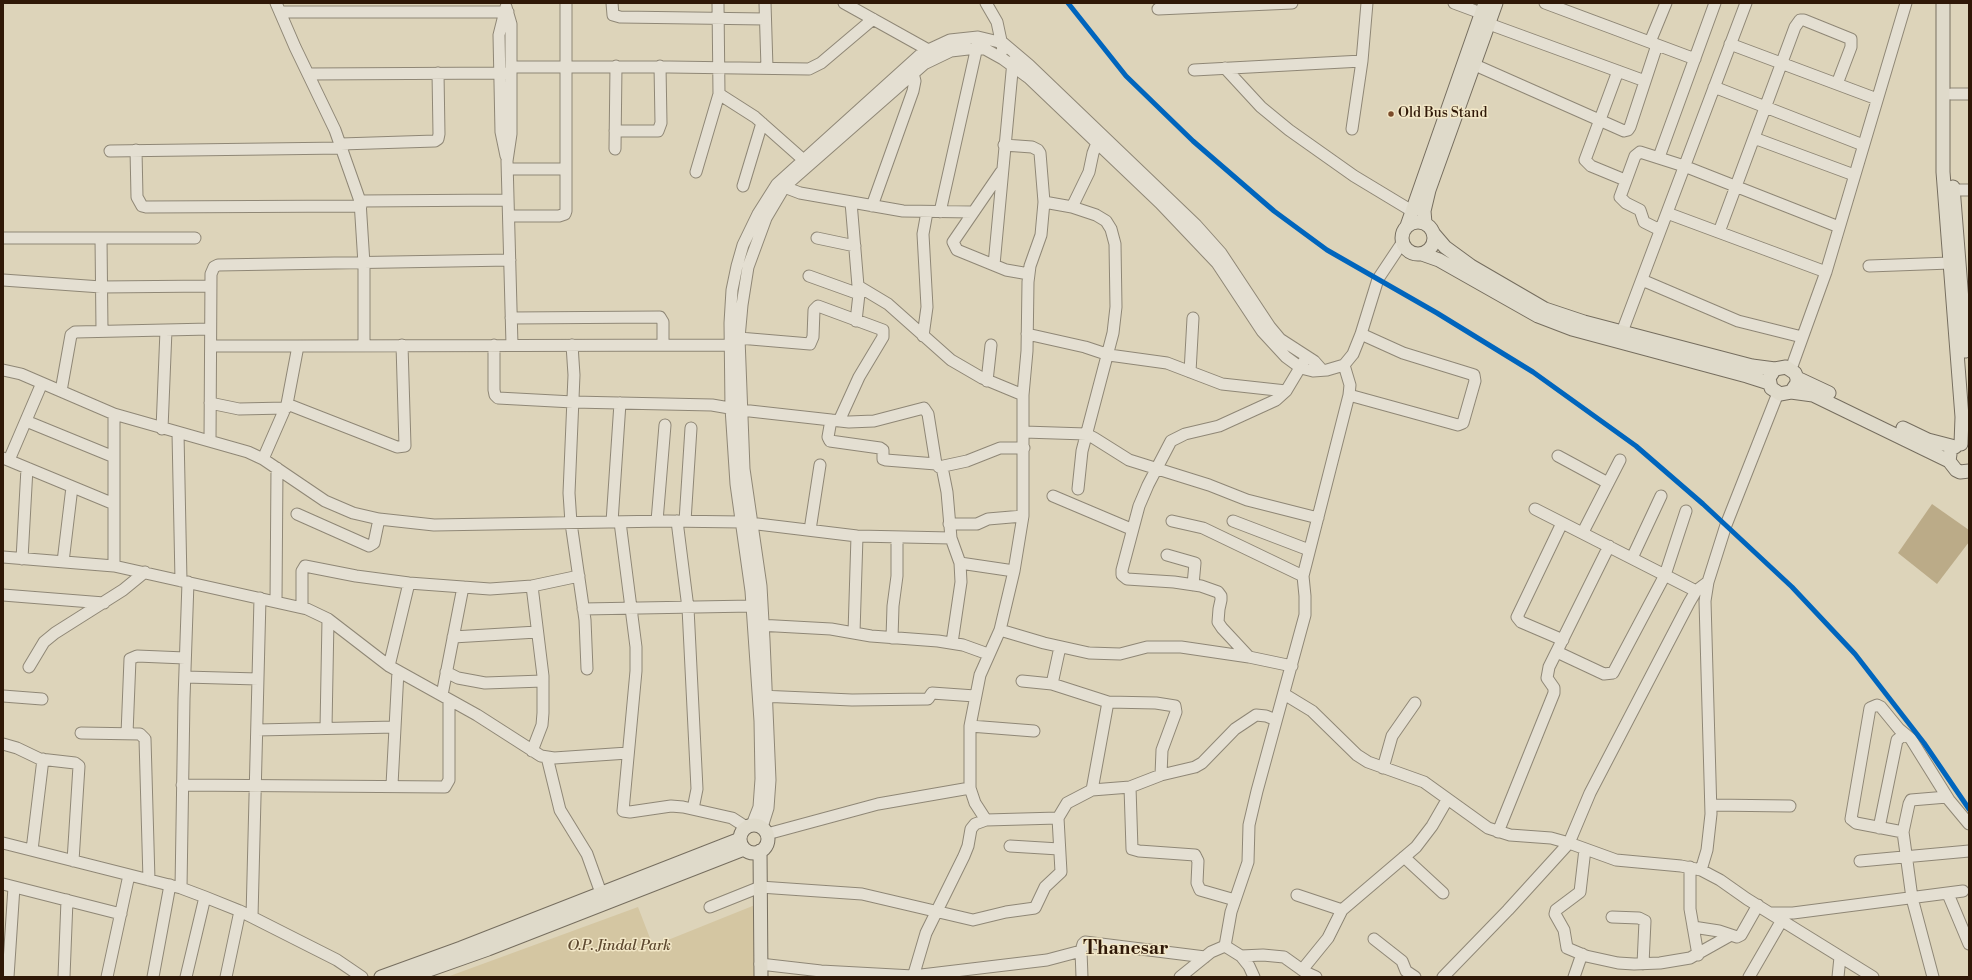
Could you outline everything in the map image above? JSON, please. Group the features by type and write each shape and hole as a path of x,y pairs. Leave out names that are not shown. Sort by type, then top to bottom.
{"main road":[{"path":"1496,3 1487,14 1407,226 1401,236 1402,243 1410,253 1422,254 1439,260 1538,316 1565,326 1779,390 1812,395 1949,461 1956,470 1968,472"},
{"path":"1943,3 1950,264 1962,417 1962,446"},
{"path":"1951,3 1951,159 1949,190 1969,390"},
{"path":"1422,254 1432,246 1424,211 1429,190 1475,65 1487,14"},
{"path":"1407,226 1413,222 1429,228 1445,246 1471,266 1545,309 1584,322 1752,366 1775,369"},
{"path":"1779,390 1771,373 1781,366 1928,440 1962,446"},
{"path":"1779,390 1797,383 1794,373"},
{"path":"1949,461 1951,451 1962,446"},
{"path":"756,828 768,842 765,848 760,851 751,852 742,844 742,831 756,828"},
{"path":"381,977 461,948 601,893 742,844"},
{"path":"409,977 495,946 742,844"},
{"path":"760,851 760,977"}],"street":[{"path":"509,216 559,216 565,214 566,3"},
{"path":"612,3 613,14 620,17 766,19"},
{"path":"696,172 719,94 718,3"},
{"path":"765,3 767,68"},
{"path":"844,3 929,49 939,56"},
{"path":"986,3 997,22 1008,62 1004,145 994,265"},
{"path":"1158,9 1177,6 1292,3"},
{"path":"1352,129 1362,61 1367,3"},
{"path":"1454,3 1487,14 1618,71 1646,81"},
{"path":"1545,3 1695,59"},
{"path":"1475,65 1621,130 1628,130 1646,81 1654,44 1666,3"},
{"path":"1659,157 1715,3"},
{"path":"1622,332 1746,3"},
{"path":"1794,373 1802,337 1826,272 1838,227 1906,3"},
{"path":"364,346 364,264 360,203 342,146 278,8 506,9 511,24 502,140 508,165 512,345"},
{"path":"308,74 507,71 566,66 660,66 802,70 816,66 873,19"},
{"path":"1719,232 1797,23 1804,20 1851,39 1851,47 1837,84"},
{"path":"940,212 977,49 978,37"},
{"path":"758,625 752,606 744,469 736,409 736,343 748,267 766,218 781,186 910,69 922,53 950,40 978,37 1003,44 1013,52 1099,138 1217,263 1262,331 1286,357 1301,368 1313,370 1334,369 1344,365 1353,354 1361,334 1378,279 1402,243"},
{"path":"1730,44 1877,99"},
{"path":"910,69 951,51 977,49 985,49 1008,62 1099,138 1196,225 1221,253 1270,327 1280,339 1322,370"},
{"path":"1008,62 1013,52"},
{"path":"1194,70 1362,61"},
{"path":"615,149 616,66"},
{"path":"615,131 658,131 661,123 660,66"},
{"path":"1225,68 1261,107 1288,130 1354,176 1412,210"},
{"path":"872,206 913,91 915,81 910,69"},
{"path":"1618,71 1585,160 1590,166 1625,180"},
{"path":"110,151 342,146 435,141 438,139 439,134 438,73"},
{"path":"1714,87 1863,146"},
{"path":"719,94 762,123 806,162"},
{"path":"1951,94 1969,94"},
{"path":"743,186 762,123"},
{"path":"1072,207 1089,172 1099,138"},
{"path":"1754,138 1854,175"},
{"path":"986,820 975,803 970,788 970,726 975,696 988,654 1000,630 1014,571 1023,516 1023,395 1027,356 1029,274 1041,235 1044,202 1040,153 1038,150 1032,147 1004,145"},
{"path":"136,150 137,197 142,206 146,207 508,200"},
{"path":"1660,230 1644,222 1640,210 1623,201 1621,193 1637,153 1644,152 1684,166 1838,227"},
{"path":"508,165 566,169"},
{"path":"1002,171 953,242 957,250 1006,270 1029,274"},
{"path":"781,186 851,202 903,211 973,212"},
{"path":"1949,190 1969,190"},
{"path":"851,202 859,290 856,321"},
{"path":"1044,202 1072,207 1096,214 1106,221 1111,228 1114,244 1116,307 1109,355 1082,451 1078,489"},
{"path":"923,336 927,308 923,234 927,212"},
{"path":"1667,213 1826,272"},
{"path":"3,238 195,238"},
{"path":"101,238 102,330"},
{"path":"817,238 855,246"},
{"path":"210,441 211,286 212,270 218,265 364,264 510,260"},
{"path":"1870,266 1950,264"},
{"path":"809,276 859,290 888,304 951,360 987,381 1023,395"},
{"path":"3,280 101,287 211,286"},
{"path":"1642,280 1738,321 1802,337"},
{"path":"210,346 663,345 736,343 810,344 813,337 814,310 818,306 883,330 884,333 835,420 828,437 830,441 880,448 883,450 883,459 886,460 939,465 967,461 1000,448 1024,448"},
{"path":"512,318 660,317 663,322 663,345"},
{"path":"1190,372 1193,318"},
{"path":"61,391 71,335 77,331 210,328"},
{"path":"162,428 166,330"},
{"path":"1027,334 1085,347 1109,355 1167,363 1209,381 1228,386 1286,391"},
{"path":"1350,395 1458,425 1463,423 1475,381 1474,375 1403,353 1361,334"},
{"path":"210,403 244,409 287,406 397,447 405,446 402,345"},
{"path":"494,345 494,390 495,395 498,398 573,402 712,404 736,409 861,422 924,408 928,414 939,465 947,492 951,538 960,563 960,582 952,643"},
{"path":"572,345 573,402 570,486 571,523 583,609 587,669"},
{"path":"987,381 991,345"},
{"path":"263,459 287,406 298,346"},
{"path":"1249,657 1218,622 1218,609 1221,600 1220,593 1202,586 1123,577 1122,570 1139,506 1171,441 1178,436 1219,426 1269,404 1286,391 1301,368 1306,357"},
{"path":"1225,946 1235,900 1248,862 1249,825 1305,615 1303,576 1308,550 1318,518 1350,395 1350,385 1344,365"},
{"path":"3,370 21,374 114,414 248,452 263,459 337,508 379,519 434,525 657,521 746,522 857,536 951,538"},
{"path":"42,383 26,421 6,459 114,504"},
{"path":"1698,955 1690,909 1695,869 1707,850 1711,805 1704,617 1708,582 1726,525 1779,390"},
{"path":"620,403 616,522 631,608 636,648 636,671 623,810 630,812 671,806 693,809 732,818 756,828 970,788"},
{"path":"114,414 114,566"},
{"path":"26,421 114,457"},
{"path":"657,521 665,425"},
{"path":"692,428 681,521 688,608 697,789 693,809"},
{"path":"1024,432 1086,434 1129,460 1208,485 1247,500 1318,518"},
{"path":"178,433 185,581 185,677 181,888"},
{"path":"1558,456 1608,484"},
{"path":"1583,532 1620,460"},
{"path":"810,530 820,465"},
{"path":"22,559 27,468"},
{"path":"276,602 277,468"},
{"path":"64,562 72,487"},
{"path":"1052,496 1132,529"},
{"path":"1632,558 1661,496"},
{"path":"1535,509 1583,532 1696,591"},
{"path":"1557,652 1604,674 1613,673 1665,575 1686,511"},
{"path":"297,514 369,546 374,543 379,519"},
{"path":"949,524 977,524 988,519 1023,516"},
{"path":"1172,521 1203,528 1303,576"},
{"path":"1233,521 1308,550"},
{"path":"746,522 761,586 758,625 762,696 761,779 756,828"},
{"path":"1562,523 1517,616 1521,622 1562,640"},
{"path":"854,633 857,536"},
{"path":"892,638 893,606 897,576 897,537"},
{"path":"1498,832 1554,693 1554,688 1547,678 1547,672 1609,546"},
{"path":"1167,555 1195,563 1193,585"},
{"path":"3,557 114,566 302,607 328,620 394,668 501,729 532,751 547,757 628,753"},
{"path":"960,563 1014,571"},
{"path":"302,607 302,571 305,566 356,576 409,583 463,587 504,588 532,586 578,576"},
{"path":"29,667 44,642 55,633 104,603 145,572"},
{"path":"1446,976 1569,843 1590,793 1696,591 1708,582"},
{"path":"392,785 395,727 394,668 409,583"},
{"path":"532,586 543,681 542,725 532,751"},
{"path":"182,784 255,786 392,785 445,787 448,784 445,698 446,672 463,587"},
{"path":"3,596 104,603"},
{"path":"252,917 260,598"},
{"path":"583,609 752,606"},
{"path":"326,728 328,620"},
{"path":"758,625 832,629 892,638 952,643 988,654"},
{"path":"1000,630 1089,653 1120,654 1147,647 1181,647 1249,657 1292,666"},
{"path":"453,638 537,632"},
{"path":"1052,684 1060,646"},
{"path":"127,734 130,659 137,656 185,658"},
{"path":"446,672 458,678 485,683 543,681"},
{"path":"185,677 258,679"},
{"path":"1022,681 1052,684 1108,702 1156,702 1172,704 1176,708 1164,742 1161,775"},
{"path":"762,696 852,700 929,699 932,692 975,696"},
{"path":"1284,694 1312,711 1357,755 1368,762 1424,782 1488,828 1498,832 1542,836 1569,843 1616,860 1695,869 1720,880 1873,977"},
{"path":"3,696 42,699"},
{"path":"1092,790 1108,702"},
{"path":"1383,768 1392,736 1415,703"},
{"path":"1903,832 1856,823 1851,819 1870,708 1877,705 1881,707 1918,748 1947,796 1969,824"},
{"path":"710,907 760,887 862,894 973,920 1006,912 1035,908 1045,887 1060,874 1058,818 1067,803 1092,790 1130,787 1161,775 1187,771 1202,763 1235,729 1256,715 1266,716 1276,720"},
{"path":"970,726 1034,731"},
{"path":"257,730 395,727"},
{"path":"81,733 140,734 145,739 149,880"},
{"path":"1879,828 1897,740 1905,734"},
{"path":"3,744 9,745 43,760 75,763 79,766 74,860"},
{"path":"547,757 560,810 586,854 601,893"},
{"path":"32,850 43,760"},
{"path":"1130,787 1132,849 1139,851 1195,855 1198,861 1197,883 1200,890 1235,900"},
{"path":"1933,977 1912,898 1903,832 1909,802 1914,799 1947,796"},
{"path":"1302,970 1328,938 1342,910 1348,902 1404,857 1425,837 1447,800"},
{"path":"1711,805 1790,806"},
{"path":"913,977 926,933 964,856 968,846 971,829 975,824 986,820 1058,818"},
{"path":"3,843 181,888 240,911 338,960 362,977"},
{"path":"1010,846 1059,849"},
{"path":"1585,849 1580,892 1556,910 1554,914 1564,930 1567,948 1582,954 1618,963 1643,964 1676,961 1698,955 1731,935"},
{"path":"1860,861 1906,858 1969,851"},
{"path":"1404,857 1443,893"},
{"path":"107,977 129,875"},
{"path":"8,977 8,885 121,914"},
{"path":"153,977 170,885"},
{"path":"1771,913 1792,913 1963,891"},
{"path":"1948,894 1969,944"},
{"path":"1297,895 1342,910"},
{"path":"186,977 205,897"},
{"path":"64,977 67,900"},
{"path":"1693,927 1719,931 1737,937 1741,935 1758,905"},
{"path":"226,977 240,911"},
{"path":"1612,917 1639,918 1645,921 1643,964"},
{"path":"1749,977 1782,920"},
{"path":"1374,939 1402,961 1406,971 1415,977"},
{"path":"1082,977 1082,944 1090,941 1205,957"},
{"path":"1225,946 1241,956 1249,966 1254,977"},
{"path":"1180,977 1211,952 1225,946"},
{"path":"760,964 848,975 913,977 1047,960 1081,952"},
{"path":"1574,977 1582,954"},
{"path":"1241,956 1273,955 1284,958 1316,977"},
{"path":"1838,977 1840,957"}],"green space":[{"name":"O.P. Jindal Park","path":"755,905 754,977 447,977 638,907 653,946"}],"shaded area":[{"path":"1932,504 1969,530 1969,542 1937,584 1898,553"}],"transit line":[{"path":"1068,3 1126,76 1193,141 1274,211 1327,250 1437,313 1533,372 1636,446 1703,504 1792,587 1855,654 1924,743 1969,809"}],"place":[{"name":"Old Bus Stand","path":"1391,114"}],"district":[{"name":"Thanesar","path":"1126,949"}]}
